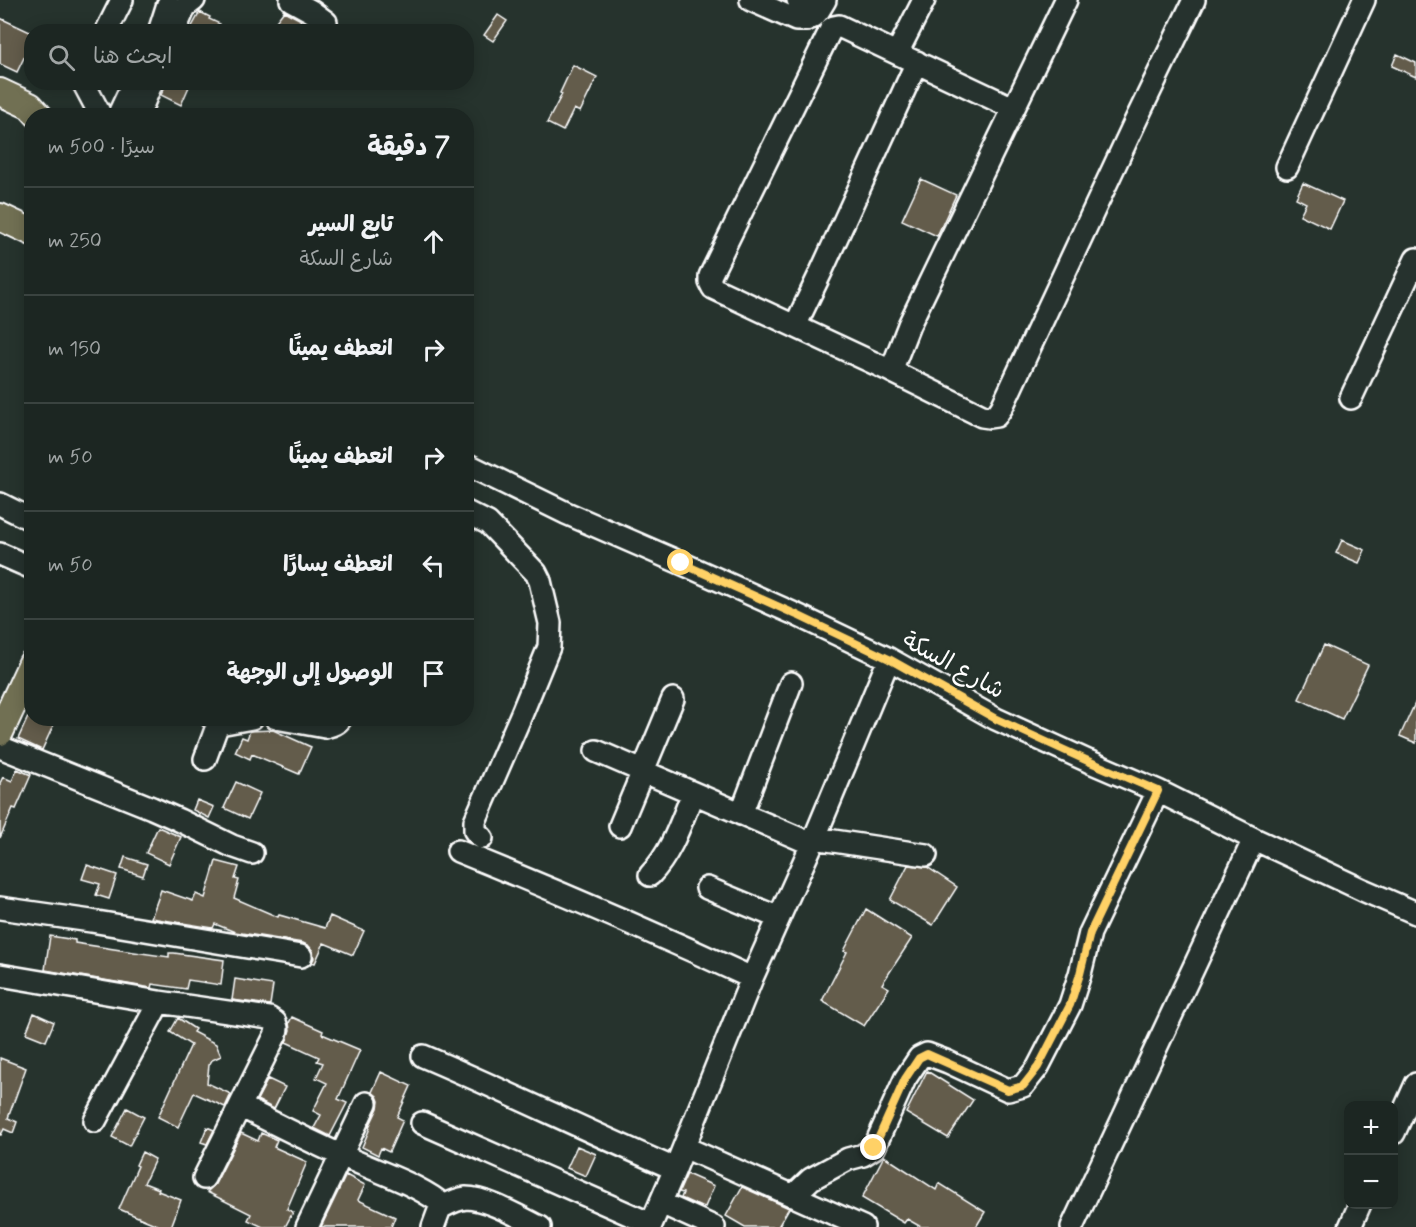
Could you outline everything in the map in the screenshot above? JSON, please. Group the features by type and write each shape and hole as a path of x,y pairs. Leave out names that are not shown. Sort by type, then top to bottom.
{"main road":[{"path":"0,92 32,108"},
{"path":"0,217 24,228"},
{"path":"0,732 24,680"}],"street":[{"path":"110,24 122,0"},
{"path":"178,24 185,8 194,0"},
{"path":"291,0 326,22"},
{"path":"751,0 796,20 806,20 814,16 822,5 798,0"},
{"path":"897,53 924,0"},
{"path":"891,370 909,325 1066,0"},
{"path":"1013,108 839,26 834,27 831,29 711,276 710,282 713,288 891,370 982,416 996,416 1194,0"},
{"path":"1287,167 1364,0"},
{"path":"162,24 168,4"},
{"path":"795,326 917,62"},
{"path":"87,90 97,108"},
{"path":"122,108 130,90"},
{"path":"141,108 149,90"},
{"path":"1351,398 1416,259"},
{"name":"شارع السكة","path":"474,468 566,513 797,615 889,659 996,719 1158,791 1254,839 1416,913"},
{"path":"0,504 24,516"},
{"path":"474,516 488,523 536,573 550,623 549,647 475,821 475,831 482,838"},
{"path":"0,554 24,564"},
{"path":"422,1123 651,1225 752,978 813,841 889,659"},
{"path":"741,814 791,683"},
{"path":"621,826 673,699"},
{"path":"205,759 214,726"},
{"path":"0,747 152,808 231,846 252,853"},
{"path":"597,751 741,814 813,841 926,855"},
{"path":"793,1196 811,1179 874,1148 905,1079 919,1058 927,1054 1008,1090 1023,1086 1038,1067 1070,1005 1090,933 1158,791"},
{"path":"650,875 668,853 693,793"},
{"path":"1072,1227 1254,839"},
{"path":"458,851 678,943 752,978"},
{"path":"707,888 779,918"},
{"path":"0,908 301,956"},
{"path":"0,975 269,1018 275,1022 276,1034 204,1178"},
{"path":"95,1121 159,1002"},
{"path":"423,1056 675,1169"},
{"path":"1398,1124 1416,1084"},
{"path":"307,1227 366,1103"},
{"path":"240,1106 342,1156 432,1196 438,1201 436,1218"},
{"path":"684,1147 863,1227"},
{"path":"436,1218 456,1200 465,1198 479,1200 540,1227"},
{"path":"661,1203 714,1227"},
{"path":"1350,1227 1358,1209"}],"building":[{"path":"284,11 301,20 298,24 274,24"},
{"path":"200,12 220,24 193,24"},
{"path":"498,15 507,21 493,41 484,35"},
{"path":"0,18 24,29 24,58 17,72 0,64"},
{"path":"1397,54 1416,63 1416,77 1392,66"},
{"path":"573,65 597,77 580,112 574,109 563,131 547,123 562,94 560,93"},
{"path":"163,90 188,90 181,105 161,95"},
{"path":"921,179 956,195 937,236 902,220"},
{"path":"1303,183 1343,201 1330,229 1300,215 1306,203 1296,198"},
{"path":"1342,540 1365,550 1359,563 1336,553"},
{"path":"1324,645 1368,665 1342,719 1299,699"},
{"path":"1416,701 1416,743 1400,736"},
{"path":"24,726 53,726 42,750 18,739"},
{"path":"273,730 311,747 299,774 252,754 250,759 235,752 242,737 247,739 250,731"},
{"path":"17,769 31,775 0,838 0,783 3,777 12,781"},
{"path":"236,782 260,793 248,819 224,808"},
{"path":"197,800 214,807 209,818 193,810"},
{"path":"158,827 181,837 169,864 146,853"},
{"path":"125,857 147,864 143,876 121,869"},
{"path":"216,861 239,867 235,879 239,880 234,898 278,917 279,915 325,928 330,916 364,931 353,955 324,943 315,963 312,962 313,951 303,943 235,932 215,924 213,928 151,918 161,890 193,901 196,894 205,898"},
{"path":"87,865 117,875 109,899 96,895 100,884 82,879"},
{"path":"908,865 927,867 957,887 933,925 890,900"},
{"path":"866,909 912,938 882,984 889,988 864,1026 822,1001"},
{"path":"50,936 75,940 75,943 169,957 169,953 174,953 224,960 221,985 188,980 186,989 152,984 151,988 45,970"},
{"path":"235,979 273,985 270,1005 232,1000"},
{"path":"34,1013 54,1022 46,1041 26,1033"},
{"path":"292,1017 323,1031 322,1034 360,1050 338,1099 347,1103 330,1136 314,1128 321,1115 313,1111 327,1083 316,1078 323,1063 317,1061 319,1057 286,1042"},
{"path":"178,1018 195,1029 193,1032 216,1044 221,1056 212,1060 209,1065 207,1083 231,1094 225,1107 194,1093 178,1127 158,1117 191,1045 170,1032"},
{"path":"0,1058 26,1068 8,1118 17,1122 13,1133 4,1129 1,1135 0,1135"},
{"path":"927,1071 973,1100 948,1138 906,1113"},
{"path":"381,1072 411,1086 397,1117 403,1120 389,1152 381,1148 378,1155 362,1147 378,1108 379,1101 372,1092"},
{"path":"268,1079 285,1087 274,1109 257,1100"},
{"path":"127,1108 144,1117 129,1146 112,1137"},
{"path":"207,1127 214,1130 207,1144 201,1142"},
{"path":"241,1133 258,1141 261,1133 277,1140 274,1147 307,1162 287,1209 293,1212 285,1227 263,1227 248,1220 251,1214 207,1192 215,1184"},
{"path":"577,1146 596,1154 586,1176 567,1168"},
{"path":"142,1152 155,1159 144,1183 181,1200 171,1227 162,1227 119,1209"},
{"path":"884,1156 936,1190 939,1183 985,1212 976,1227 921,1227 907,1219 904,1223 862,1198"},
{"path":"687,1174 714,1186 705,1207 681,1198 683,1193 679,1192"},
{"path":"346,1175 365,1185 358,1200 395,1217 391,1227 321,1227"},
{"path":"742,1187 789,1208 778,1227 745,1227 726,1216"}],"route":[{"path":"681,563 889,659 996,719 1158,791 1090,933 1070,1005 1038,1067 1023,1086 1008,1090 927,1054 919,1058 905,1079 874,1148"}]}
